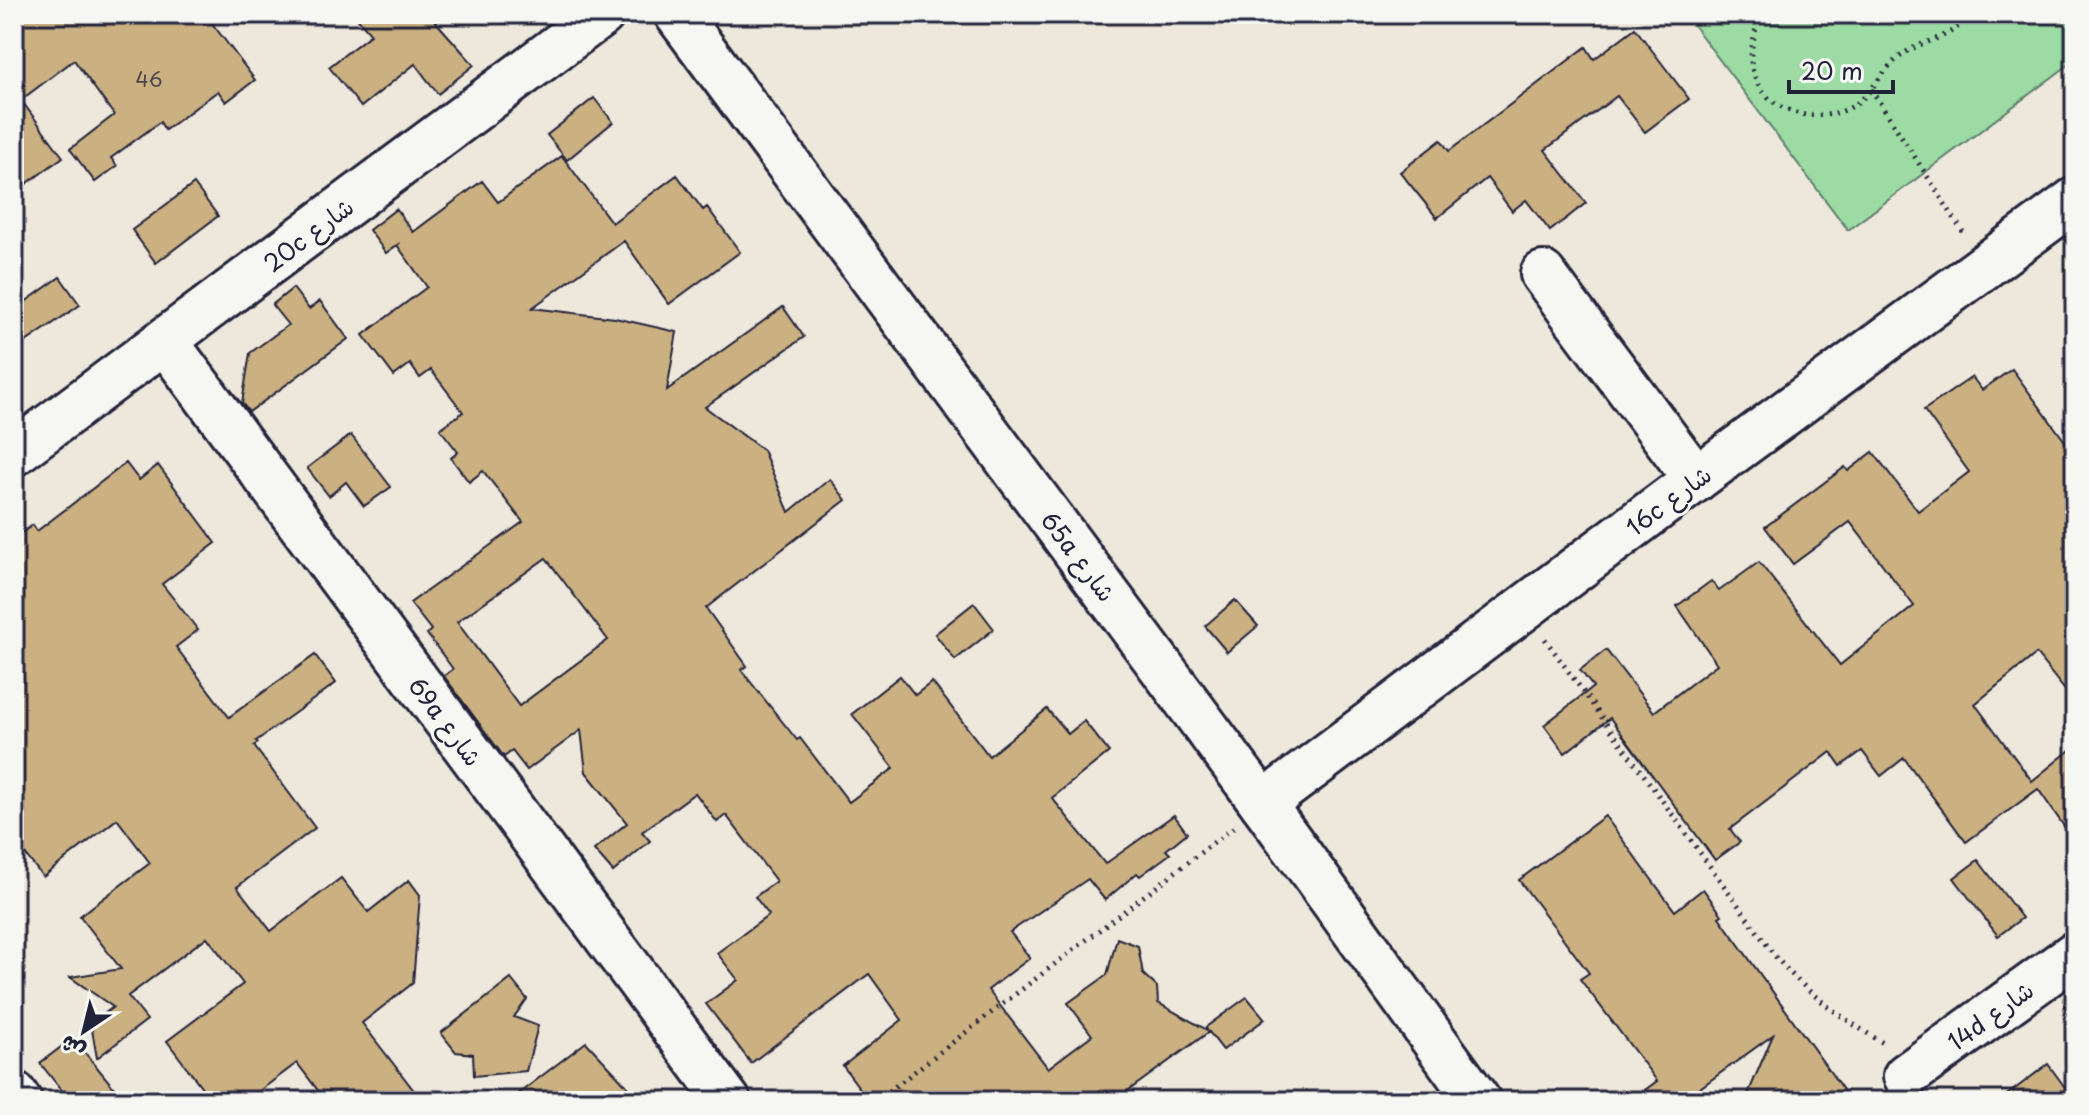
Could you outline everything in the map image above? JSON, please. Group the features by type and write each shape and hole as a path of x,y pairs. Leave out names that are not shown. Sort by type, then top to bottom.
{"street":[{"name":"20c شارع","path":"14,453 602,14"},
{"name":"65a شارع","path":"677,14 1263,804 1478,1101"},
{"name":"16c شارع","path":"1263,804 2075,200"},
{"path":"1543,274 1696,479"},
{"name":"69a شارع","path":"165,341 728,1101"},
{"name":"14d شارع","path":"1913,1070 2075,954"},
{"path":"14,1094 19,1101"}],"path":[{"path":"1758,14 1752,46 1755,81 1778,106 1805,115 1830,115 1855,105 1897,58 1910,48 1955,29 1968,14"},
{"path":"1871,89 1985,267"},
{"path":"1523,609 1775,956 1797,982 1913,1070"},
{"path":"876,1101 1263,804"}],"green space":[{"path":"1685,14 2075,14 2075,60 1848,230"}],"building":[{"path":"14,14 205,14 255,80 226,102 218,91 165,130 160,122 111,158 117,166 95,182 70,149 114,115 74,60 21,100 63,157 14,193"},
{"path":"354,14 429,14 474,65 438,94 415,64 361,107 329,67 371,34"},
{"path":"1635,28 1689,99 1645,132 1617,96 1545,150 1586,203 1550,231 1526,200 1512,211 1487,178 1437,218 1400,172 1441,140 1449,151 1586,47 1594,59"},
{"path":"594,98 613,122 567,160 547,135"},
{"path":"562,156 612,223 677,175 703,210 707,207 740,252 669,304 624,241 532,308 615,318 677,332 667,390 783,307 804,337 705,407 763,450 789,512 830,479 846,500 706,608 747,666 741,670 797,740 800,738 849,802 894,768 852,714 900,676 915,695 932,682 989,756 1047,709 1068,734 1084,721 1109,752 1052,798 1105,864 1174,815 1187,833 1166,850 1170,854 1140,876 1137,873 1105,900 1088,879 1010,932 1030,958 988,990 1048,1068 1092,1035 1068,1003 1107,975 1117,938 1138,946 1143,974 1157,987 1158,1003 1207,1030 1206,1027 1247,997 1265,1019 1223,1050 1209,1032 1114,1101 869,1101 843,1066 902,1020 869,974 751,1063 706,1004 738,980 717,953 769,915 755,897 776,881 726,815 717,822 695,793 642,832 650,841 613,872 594,850 627,823 586,772 581,730 527,770 512,751 504,757 444,676 453,669 427,634 431,630 410,603 523,522 483,471 469,482 451,458 458,452 440,429 463,412 431,370 420,378 410,364 394,376 363,335 427,287 397,245 386,253 369,230 396,209 413,232 482,181 498,202","holes":["546,558 608,640 519,706 457,622"]},
{"path":"194,184 218,216 156,263 132,230"},
{"path":"60,277 80,305 14,350 14,310"},
{"path":"293,288 309,309 320,301 348,339 249,412 242,403 250,353 288,325 272,305"},
{"path":"2012,369 2075,455 2075,703 2036,654 1975,704 2032,781 2075,746 2075,842 2038,789 1966,842 1904,758 1881,776 1862,751 1841,766 1831,752 1730,829 1740,842 1715,860 1610,718 1565,753 1544,725 1593,687 1580,670 1606,650 1654,712 1717,664 1677,606 1711,581 1719,591 1759,562 1840,665 1914,606 1850,522 1793,564 1765,527 1845,467 1848,471 1873,452 1918,511 1969,472 1924,410 1972,377 1982,390"},
{"path":"351,435 391,487 364,506 346,482 329,496 307,468"},
{"path":"126,463 139,480 158,465 216,543 162,584 198,630 176,647 229,717 315,655 336,683 256,741 258,743 254,746 315,828 237,887 271,931 341,878 368,912 409,880 420,895 413,983 362,1023 422,1101 326,1101 297,1063 246,1101 212,1101 167,1041 243,984 207,937 128,996 147,1020 97,1058 91,1024 113,1007 70,977 121,969 80,916 150,863 117,819 43,877 14,840 14,538 33,525 37,531"},
{"path":"1235,600 1258,626 1227,652 1205,626"},
{"path":"974,603 994,629 955,660 935,634"},
{"path":"1605,816 1675,911 1703,889 1722,915 1719,917 1851,1101 1745,1101 1773,1035 1682,1101 1630,1101 1657,1081 1580,979 1589,973 1519,880"},
{"path":"1978,860 2022,918 1998,936 1954,878"},
{"path":"511,979 527,999 514,1017 538,1026 526,1071 474,1076 473,1054 456,1052 441,1033"},
{"path":"73,1038 115,1089 100,1101 70,1101 40,1063"},
{"path":"586,1042 641,1101 509,1101"},
{"path":"2048,1064 2075,1101 1999,1101"}]}
